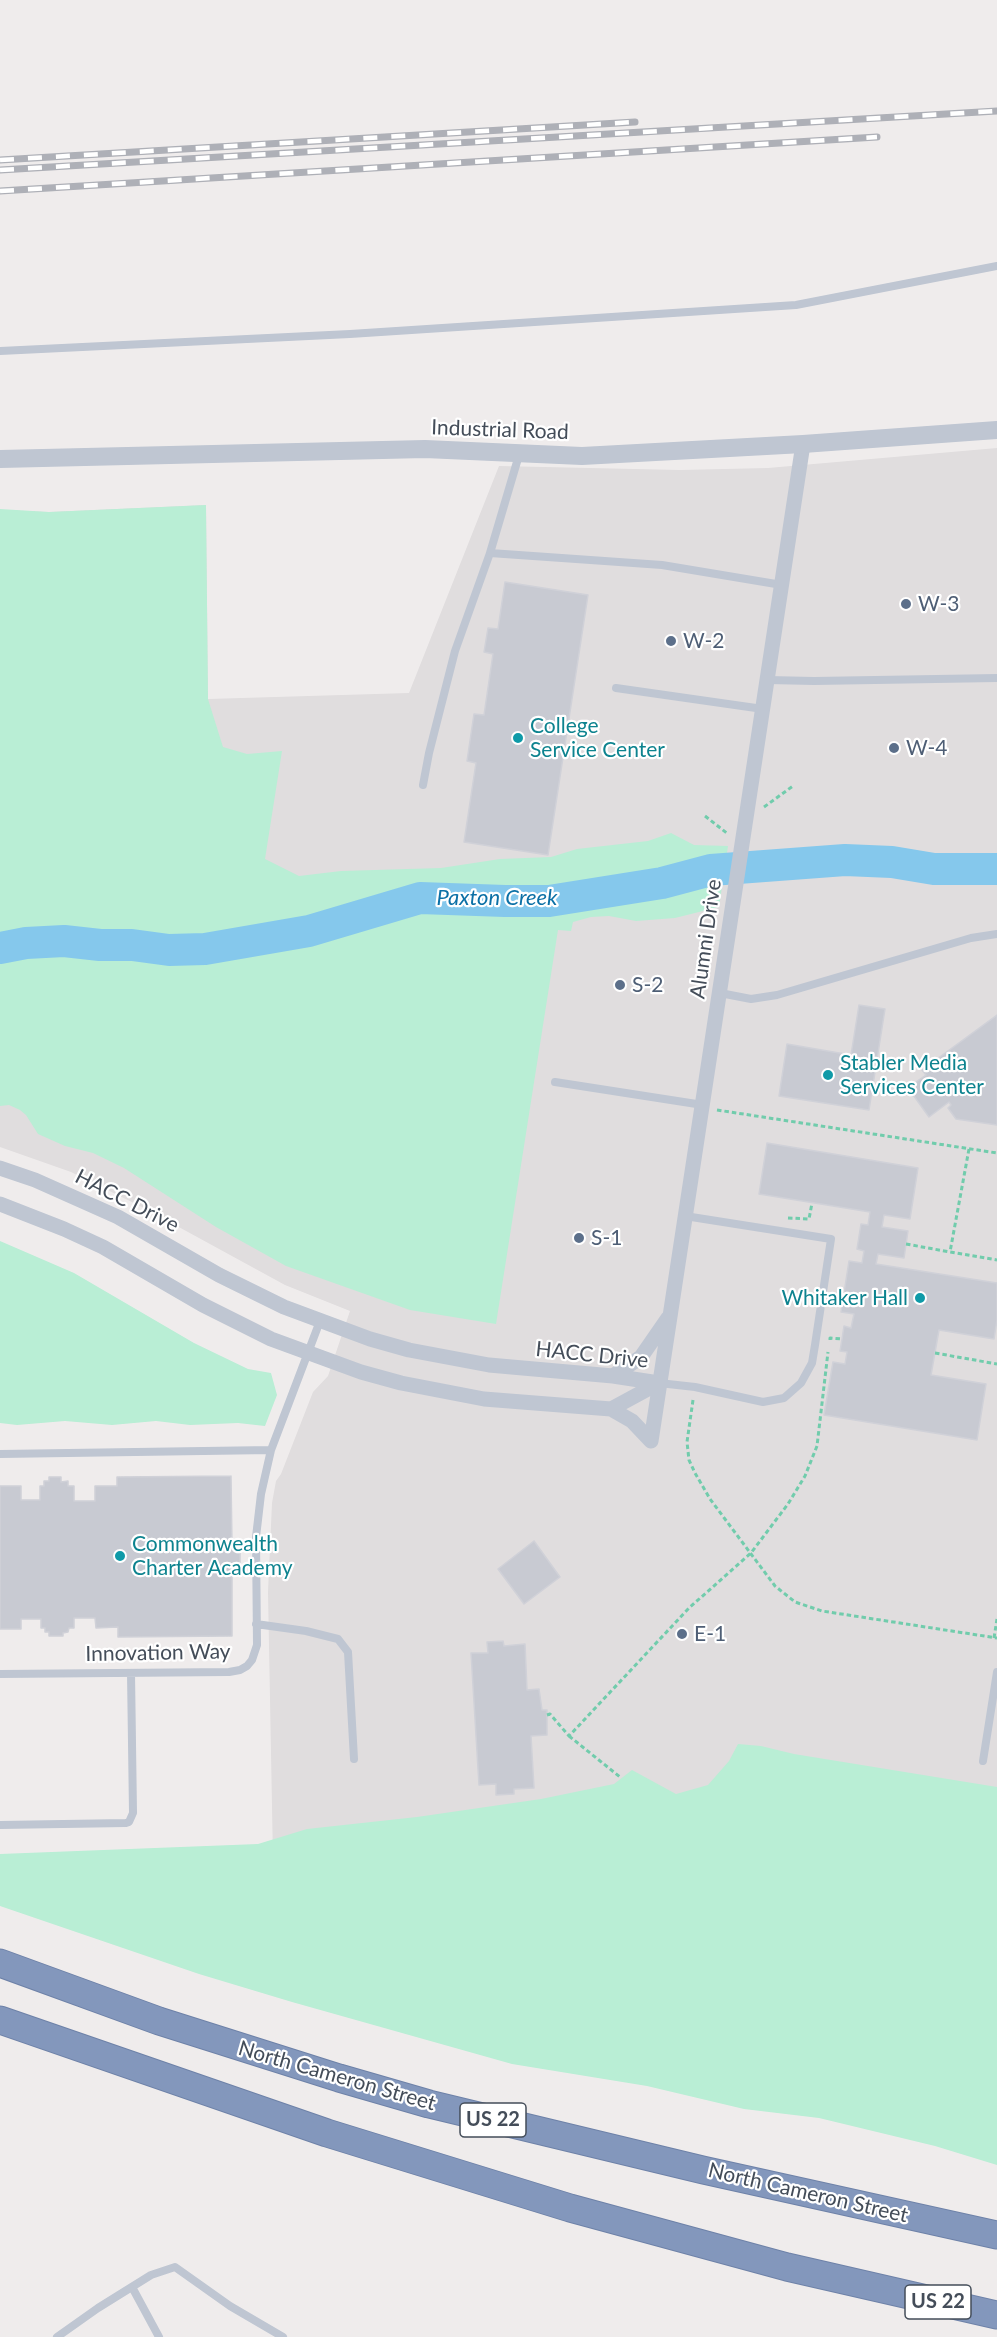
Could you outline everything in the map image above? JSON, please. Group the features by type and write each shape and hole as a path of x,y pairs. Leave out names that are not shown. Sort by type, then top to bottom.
{"highway":[{"name":"North Cameron Street","path":"0,1963 170,2025 429,2104 703,2170 997,2235"},
{"name":"US 22","path":"0,2020 315,2130 448,2172 682,2239 879,2289 997,2314"},
{"path":"879,2289 997,2326"}],"street":[{"name":"Industrial Road","path":"0,459 425,449 582,456 997,430"},
{"name":"Alumni Drive","path":"610,1409 632,1421 651,1441 685,1216 710,1108 720,993 802,444"},
{"name":"HACC Drive","path":"0,1168 35,1180 118,1217 230,1281 320,1322 370,1339 449,1359 529,1370 613,1376 659,1383"},
{"path":"0,1204 103,1247 227,1318 308,1353 361,1372 443,1392 526,1404 610,1409"},
{"path":"613,1376 641,1357 671,1313"},
{"name":"HACC Drive","path":"610,1409 659,1383"}],"lane":[{"path":"0,351 350,334 796,305 997,266"},
{"path":"423,785 455,651 490,553 519,453"},
{"path":"490,553 662,565 782,585"},
{"path":"768,680 997,678"},
{"path":"616,688 763,709"},
{"path":"720,993 751,999 777,995 971,938 997,933"},
{"path":"555,1082 710,1108"},
{"path":"659,1383 763,1402 784,1398 801,1383 814,1354 831,1239 685,1216"},
{"name":"Innovation Way","path":"0,1674 229,1672 247,1666 255,1652 256,1537 261,1494 271,1450 320,1322"},
{"path":"0,1454 271,1450"},
{"path":"256,1624 306,1631 338,1639 348,1652 354,1759"},
{"path":"983,1761 997,1672"},
{"path":"0,1825 126,1823 132,1818 131,1673"},
{"path":"57,2337 151,2275 175,2267 230,2306 283,2337"},
{"path":"132,2287 159,2337"}],"path":[{"path":"764,807 793,786"},
{"path":"705,816 730,835"},
{"path":"710,1108 997,1153"},
{"path":"950,1252 969,1149"},
{"path":"779,1217 809,1219 812,1203"},
{"path":"906,1244 997,1260"},
{"path":"569,1736 635,1665 668,1634 689,1608 751,1553 788,1504 805,1476 817,1446 830,1338 842,1338"},
{"path":"935,1353 997,1364"},
{"path":"693,1397 687,1442 689,1460 710,1499 776,1586 795,1602 808,1607 995,1638 997,1619"},
{"path":"547,1714 550,1714 569,1736 621,1777"}],"shaded area":[{"path":"997,448 997,2122 275,1967 268,1592 272,1503 276,1481 281,1474 313,1392 328,1376 350,1311 285,1285 144,1208 71,1172 0,1147 0,510 49,512 206,505 208,699 409,693 499,466 680,470 768,468"}],"green space":[{"path":"206,505 208,699 223,747 247,754 282,751 265,859 299,876 341,871 441,868 500,859 551,857 577,849 648,841 671,833 694,845 728,846 719,907 675,918 636,921 609,916 591,917 573,922 571,931 558,930 496,1324 410,1310 286,1266 216,1227 124,1168 93,1153 65,1146 38,1134 20,1110 9,1105 0,1106 0,509 49,512"},
{"path":"0,1241 74,1273 194,1343 248,1369 271,1373 277,1395 265,1426 238,1423 190,1425 156,1421 112,1425 65,1421 17,1425 0,1423"},
{"path":"738,1744 997,1787 997,2165 935,2146 819,2118 744,2109 647,2086 512,2064 199,1974 0,1906 0,1854 258,1844 307,1829 417,1817 541,1799 614,1784 632,1770 676,1794 708,1785 729,1761"}],"building":[{"name":"College Service Center","path":"505,582 588,595 548,855 464,842 476,763 467,761 474,714 484,715 493,654 484,652 488,628 498,629"},
{"name":"Stabler Media Services Center","path":"859,1005 885,1009 869,1110 779,1096 787,1044 851,1055"},
{"path":"997,1015 997,1125 956,1119 948,1108 951,1105 949,1102 929,1117 911,1092 913,1084 926,1075 922,1070"},
{"name":"Whitaker Hall","path":"767,1143 918,1168 910,1219 884,1215 882,1227 908,1231 904,1258 878,1254 876,1264 997,1283 997,1320 994,1339 939,1330 931,1375 986,1384 977,1440 824,1415 833,1362 845,1364 847,1352 840,1351 844,1326 851,1328 854,1314 841,1312 849,1261 862,1263 864,1251 857,1249 861,1224 868,1225 870,1212 759,1194"},
{"name":"Commonwealth Charter Academy","path":"231,1476 232,1545 240,1545 240,1567 232,1567 232,1636 118,1637 118,1627 96,1628 95,1618 74,1618 74,1628 69,1628 63,1636 49,1636 45,1628 41,1628 41,1619 21,1619 21,1629 0,1629 0,1486 21,1486 21,1500 40,1500 40,1486 44,1486 44,1481 49,1481 49,1477 61,1477 61,1482 68,1481 68,1486 74,1486 74,1501 95,1501 95,1486 117,1486 117,1477"},
{"path":"534,1541 560,1577 524,1604 498,1569"},
{"path":"503,1641 504,1646 525,1644 527,1690 539,1689 542,1710 547,1710 547,1735 531,1736 534,1788 514,1789 514,1794 496,1795 496,1784 479,1785 471,1653 488,1653 487,1642"}],"waterway":[{"name":"Paxton Creek","path":"0,948 26,943 64,941 100,945 132,945 169,950 205,949 309,931 420,898 549,901 662,883 711,870 845,860 892,862 934,869 997,869"}],"railway":[{"path":"0,170 997,111"},
{"path":"0,160 635,122"},
{"path":"0,191 877,137"}],"place":[{"name":"W-3","path":"906,604"},
{"name":"W-2","path":"671,641"},
{"name":"College Service Center","path":"518,738"},
{"name":"W-4","path":"894,748"},
{"name":"S-2","path":"620,985"},
{"name":"Stabler Media Services Center","path":"828,1075"},
{"name":"S-1","path":"579,1238"},
{"name":"Whitaker Hall","path":"920,1298"},
{"name":"Commonwealth Charter Academy","path":"120,1556"},
{"name":"E-1","path":"682,1634"}]}
